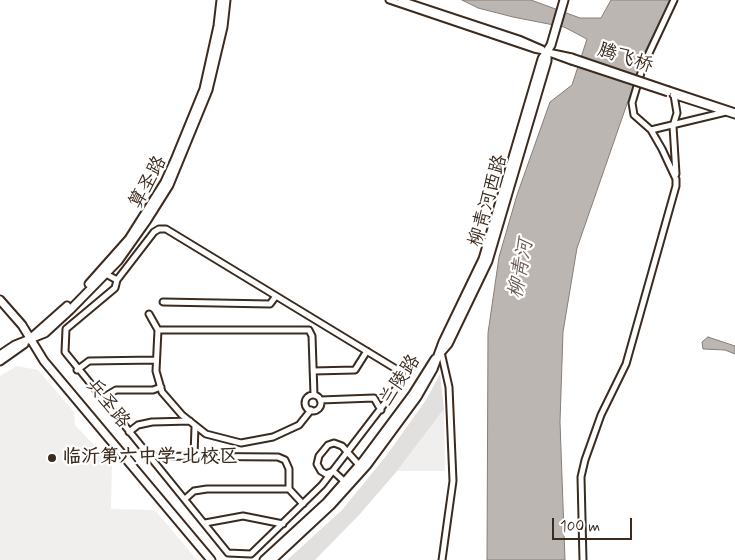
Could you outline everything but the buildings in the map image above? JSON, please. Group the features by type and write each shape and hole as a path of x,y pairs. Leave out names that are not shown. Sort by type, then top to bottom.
{"main road":[{"name":"算圣路","path":"0,361 30,339 74,299 114,258 129,239 165,182 204,89 218,26 221,0"},
{"name":"算圣路","path":"0,355 45,333 106,274 133,242 169,185 208,90 226,0"},
{"name":"柳青河西路","path":"441,352 448,344 488,261 542,80 547,61 547,52 563,2"},
{"name":"兵圣路","path":"0,300 22,325 44,361 211,560"},
{"name":"兵圣路","path":"0,306 41,349 216,560"},
{"name":"兰陵路","path":"264,560 305,523 345,482 382,437 441,352"},
{"name":"兰陵路","path":"272,560 330,505 367,465 417,397 441,352"}],"street":[{"path":"389,0 547,52"},
{"path":"401,0 519,39 547,52"},
{"path":"674,0 643,66 632,103 634,115 651,130 676,179"},
{"name":"腾飞桥","path":"547,52 668,91"},
{"path":"668,91 674,95 735,114"},
{"path":"668,91 735,114"},
{"path":"583,560 581,478 585,460 591,438 626,364 672,203 676,179 674,126 677,113 674,95"},
{"path":"651,130 726,112"},
{"path":"158,229 166,229 401,372 401,382 333,471 303,504 251,554 228,552 101,399 65,352 66,329 115,288 117,280 154,232 158,229"},
{"path":"106,274 117,280"},
{"path":"163,302 270,304 276,296"},
{"path":"149,314 158,330 156,371 162,392 190,422 206,434 241,443 274,437 298,425 311,410 319,408 320,400"},
{"path":"158,330 309,330 312,336 314,395 320,400 374,398 381,410"},
{"path":"313,371 355,370 367,351"},
{"path":"441,352 449,395 453,481 442,560"},
{"path":"78,370 89,361 156,360"},
{"path":"101,399 116,390 153,390 161,387"},
{"path":"311,410 306,406 305,400 309,396 314,395"},
{"path":"129,432 138,425 152,422 190,422"},
{"path":"194,456 195,426"},
{"path":"333,471 326,474 321,471 317,464 319,456 328,445 334,443 342,446 359,465"},
{"path":"149,456 278,457 285,460 289,469 289,489 303,504"},
{"path":"333,471 345,482"},
{"path":"185,499 194,491 207,489 289,489"},
{"path":"205,523 242,516 283,524"}],"shaded area":[{"name":"临沂第六中学 北校区","path":"17,366 38,370 74,412 75,425 112,464 111,509 155,510 197,560 0,560 0,376"},
{"path":"440,374 444,409 397,471 360,514 315,560 287,560 342,510 386,456 426,400"},
{"path":"444,409 445,471 397,471"}],"water":[{"name":"柳青河","path":"462,0 531,0 580,18 601,18 611,0 670,0 645,52 577,248 563,332 560,422 565,560 487,560 488,333 499,257 517,195 550,102 572,85 587,39 564,27 478,8"},
{"path":"708,337 735,346 735,354 725,350 703,349 702,342"}],"place":[{"name":"临沂第六中学 北校区","path":"52,458"}]}
